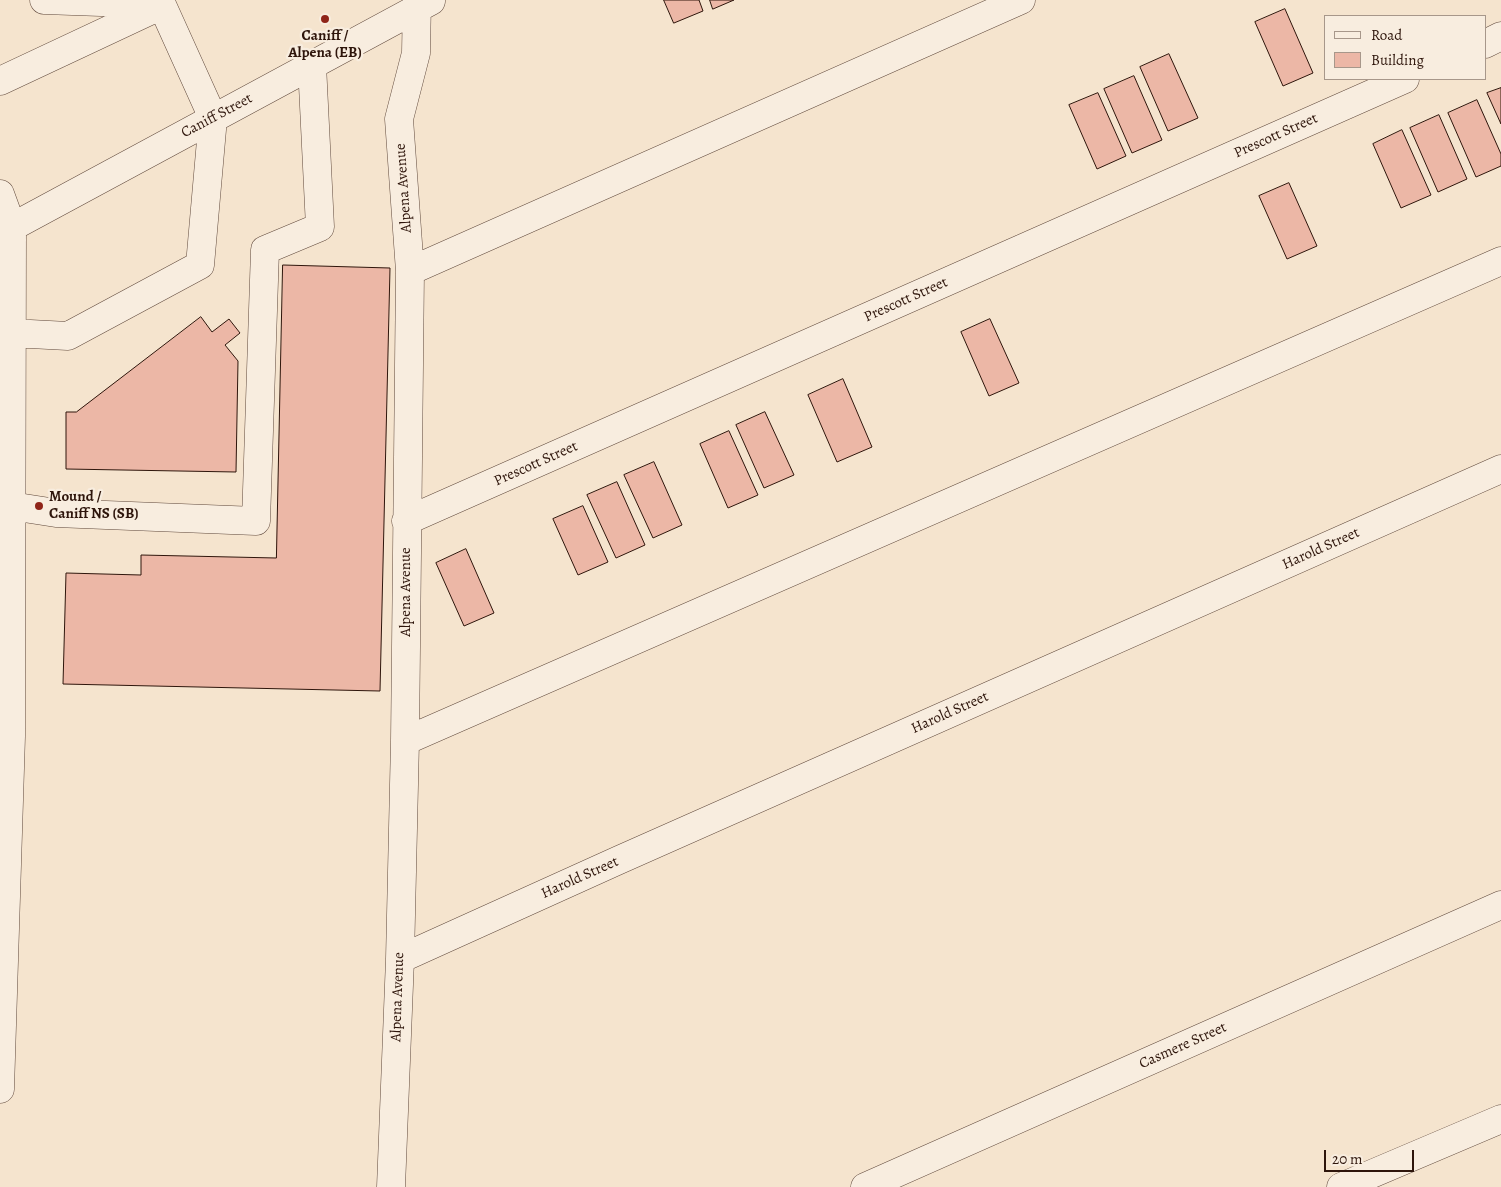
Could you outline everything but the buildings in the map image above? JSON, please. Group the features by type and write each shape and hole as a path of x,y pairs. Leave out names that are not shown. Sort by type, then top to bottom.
{"street":[{"path":"44,0 171,2"},
{"path":"410,271 1020,0"},
{"path":"0,81 171,2"},
{"path":"11,333 68,336 200,265 213,118 171,2"},
{"name":"Alpena Avenue","path":"391,1187 400,959 405,742 410,271 399,119 416,53 422,2"},
{"name":"Caniff Street","path":"6,228 312,65 422,2"},
{"path":"1486,44 1501,36"},
{"path":"11,506 56,513 256,522 265,250 320,227 312,65"},
{"name":"Prescott Street","path":"406,521 1403,80"},
{"path":"0,194 6,228 11,333 11,736 0,1089"},
{"path":"405,742 1501,261"},
{"name":"Harold Street","path":"400,959 1501,469"},
{"name":"Casmere Street","path":"865,1187 1501,905"},
{"path":"1342,1187 1501,1119"}],"place":[{"name":"Caniff / Alpena (EB)","path":"325,19"},
{"name":"Mound / Caniff NS (SB)","path":"39,506"}]}
